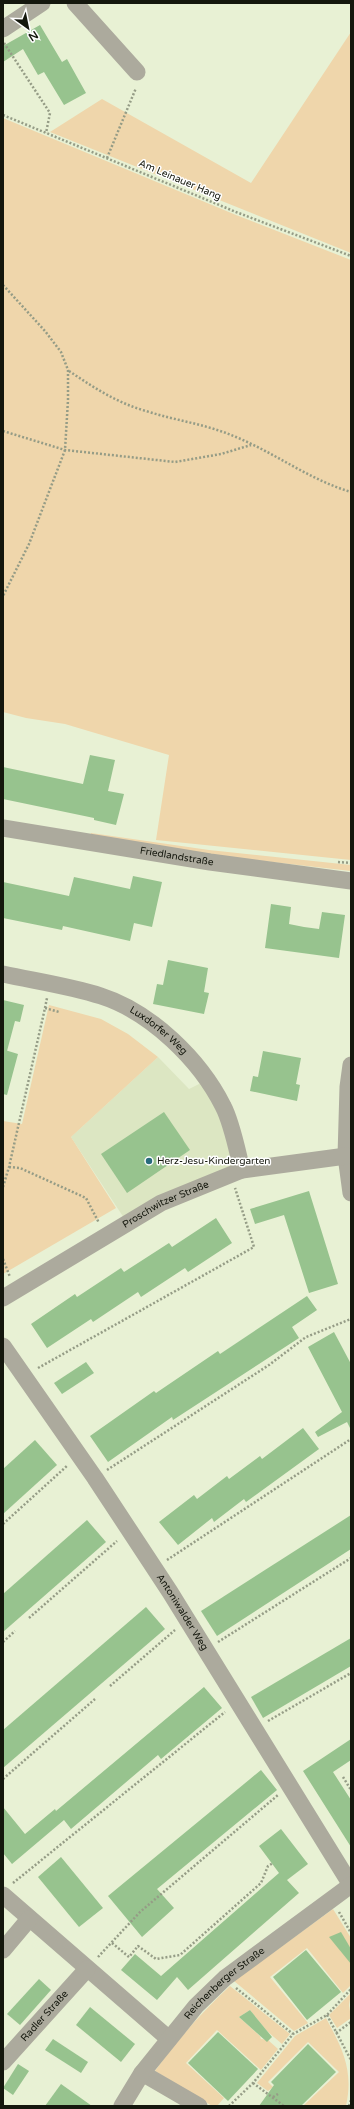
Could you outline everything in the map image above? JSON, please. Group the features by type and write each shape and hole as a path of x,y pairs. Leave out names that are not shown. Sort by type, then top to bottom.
{"street":[{"path":"3,29 42,3"},
{"path":"75,3 137,72"},
{"name":"Friedlandstraße","path":"3,828 210,862 351,881"},
{"name":"Luxdorfer Weg","path":"3,974 102,996 134,1012 166,1035 197,1064 224,1106 236,1171"},
{"path":"351,1065 346,1156 351,1193"},
{"name":"Proschwitzer Straße","path":"3,1298 161,1203 236,1171 346,1156"},
{"name":"Antoniwalder Weg","path":"3,1346 95,1478 154,1569 255,1728 351,1885"},
{"name":"Reichenberger Straße","path":"122,2106 142,2073 169,2039 196,2006 225,1978 351,1885"},
{"path":"6,1891 29,1919 169,2039"},
{"path":"3,1950 29,1919"},
{"name":"Radler Straße","path":"3,2062 87,1969"},
{"path":"142,2073 199,2106"}],"path":[{"path":"3,41 50,113 46,133"},
{"path":"106,158 138,82 137,72"},
{"name":"Am Leinauer Hang","path":"3,115 236,212 351,256"},
{"path":"3,285 45,331 61,352 68,370 65,450 29,544 3,596"},
{"path":"68,370 109,397 146,411 200,424 252,445 331,486 351,492"},
{"path":"3,431 65,450 175,462 221,454 252,445"},
{"path":"3,1187 9,1167 45,1008 59,1012"},
{"path":"9,1167 20,1168 86,1198 106,1236"},
{"path":"24,1377 254,1247 236,1171"},
{"path":"95,1478 269,1365 306,1337 351,1319"},
{"path":"154,1569 351,1438"},
{"path":"3,1524 79,1455"},
{"path":"29,1618 129,1531"},
{"path":"205,1650 351,1558"},
{"path":"110,1686 186,1620"},
{"path":"3,1642 15,1631"},
{"path":"255,1728 351,1673"},
{"path":"3,1779 95,1699"},
{"path":"6,1891 212,1722"},
{"path":"343,1777 351,1790"},
{"path":"87,1969 140,1912 290,1785"},
{"path":"112,1943 129,1957 138,1946 156,1959 180,1956 261,1883 268,1866 273,1863"},
{"path":"331,1899 351,1933"},
{"path":"225,1978 293,2034"},
{"path":"229,2106 253,2083 293,2034 327,2015 351,1989"},
{"path":"327,2015 351,2060"},
{"path":"336,2033 351,2022"},
{"path":"253,2083 284,2106"},
{"path":"273,2098 278,2094"},
{"path":"349,2106 351,2100"}],"shaded area":[{"path":"351,32 351,253 50,132 102,99 251,183"},
{"path":"3,118 236,215 351,260 351,860 156,840 169,755 65,724 26,718 3,712"},
{"path":"91,833 209,850 351,865 351,871 210,855 90,837"},
{"path":"49,1005 101,1019 128,1034 158,1057 71,1137 116,1208 3,1274 3,1121 22,1124"},
{"path":"158,1057 189,1089 201,1083 219,1108 236,1165 124,1218 71,1137"},
{"path":"333,1909 351,1938 351,1985 343,1993 307,1948 270,1977 308,2023 294,2031 234,1981"},
{"path":"230,1986 290,2034 282,2044 267,2031 250,2010 239,2017 260,2036 261,2039 268,2040 278,2049 261,2070 217,2030 186,2063 224,2098 217,2106 212,2106 155,2071 190,2027"},
{"path":"351,1993 349,2005 351,2018 337,2028 329,2015"},
{"path":"326,2018 337,2039 345,2060 348,2081 346,2106 303,2106 339,2072 308,2042 268,2082 273,2087 268,2091 257,2083 295,2036"}],"building":[{"path":"40,25 62,62 67,59 86,93 64,105 44,72 38,75 23,49 3,62 3,46"},
{"path":"90,755 115,760 108,791 124,794 116,825 94,820 94,818 3,799 3,767 83,784"},
{"path":"133,876 162,882 152,927 134,923 130,941 63,926 62,930 3,918 3,882 69,896 74,877 130,889"},
{"path":"271,904 291,907 289,924 304,927 319,929 322,912 345,915 339,958 265,948"},
{"path":"168,960 208,968 204,992 209,993 204,1014 153,1004 157,984 163,985"},
{"path":"3,1000 24,1005 20,1022 15,1021 7,1051 18,1054 7,1095 3,1094"},
{"path":"263,1051 301,1058 296,1084 300,1085 297,1101 250,1091 253,1076 258,1077"},
{"path":"164,1112 190,1150 127,1193 101,1154"},
{"path":"309,1191 338,1284 309,1293 284,1215 255,1224 250,1209"},
{"path":"216,1218 232,1243 188,1272 185,1268 141,1297 138,1292 93,1322 91,1319 47,1348 31,1324 75,1294 77,1297 121,1268 124,1272 169,1243 172,1247"},
{"path":"307,1296 317,1310 292,1327 299,1338 173,1420 172,1417 108,1462 90,1436 154,1391 156,1393 218,1351 220,1354"},
{"path":"334,1332 351,1364 351,1430 347,1422 318,1437 315,1432 342,1412 308,1347"},
{"path":"86,1362 94,1373 62,1394 54,1383"},
{"path":"303,1428 319,1449 246,1502 244,1499 214,1522 212,1518 178,1545 159,1522 194,1495 197,1499 227,1476 229,1479 260,1456 262,1459"},
{"path":"35,1440 57,1465 3,1514 3,1469"},
{"path":"351,1515 351,1549 217,1636 201,1611"},
{"path":"87,1520 106,1542 3,1632 3,1594"},
{"path":"146,1607 165,1629 3,1768 3,1730"},
{"path":"351,1638 351,1666 263,1718 251,1697"},
{"path":"204,1687 222,1708 161,1759 158,1755 71,1829 64,1820 12,1864 3,1853 3,1807 25,1834 55,1809 56,1811"},
{"path":"351,1739 351,1760 333,1772 351,1800 351,1847 303,1771"},
{"path":"261,1770 277,1790 157,1889 174,1908 142,1937 108,1896"},
{"path":"281,1829 308,1864 287,1880 299,1893 188,1990 177,1977 157,2000 121,1970 135,1954 161,1976 279,1873 259,1846"},
{"path":"61,1857 103,1908 79,1927 38,1877"},
{"path":"341,1932 351,1949 351,1964 329,1937"},
{"path":"306,1950 341,1992 307,2020 273,1977"},
{"path":"39,1979 51,1990 20,2025 7,2014"},
{"path":"90,2007 135,2044 121,2062 76,2025"},
{"path":"250,2010 272,2037 267,2042 239,2017"},
{"path":"218,2032 258,2069 228,2101 188,2063"},
{"path":"53,2039 88,2062 81,2073 45,2050"},
{"path":"308,2044 336,2072 301,2106 259,2106 274,2085 271,2082"},
{"path":"18,2064 29,2071 13,2095 3,2088"},
{"path":"61,2084 92,2106 45,2106"}],"place":[{"name":"Herz-Jesu-Kindergarten","path":"149,1161"}]}
